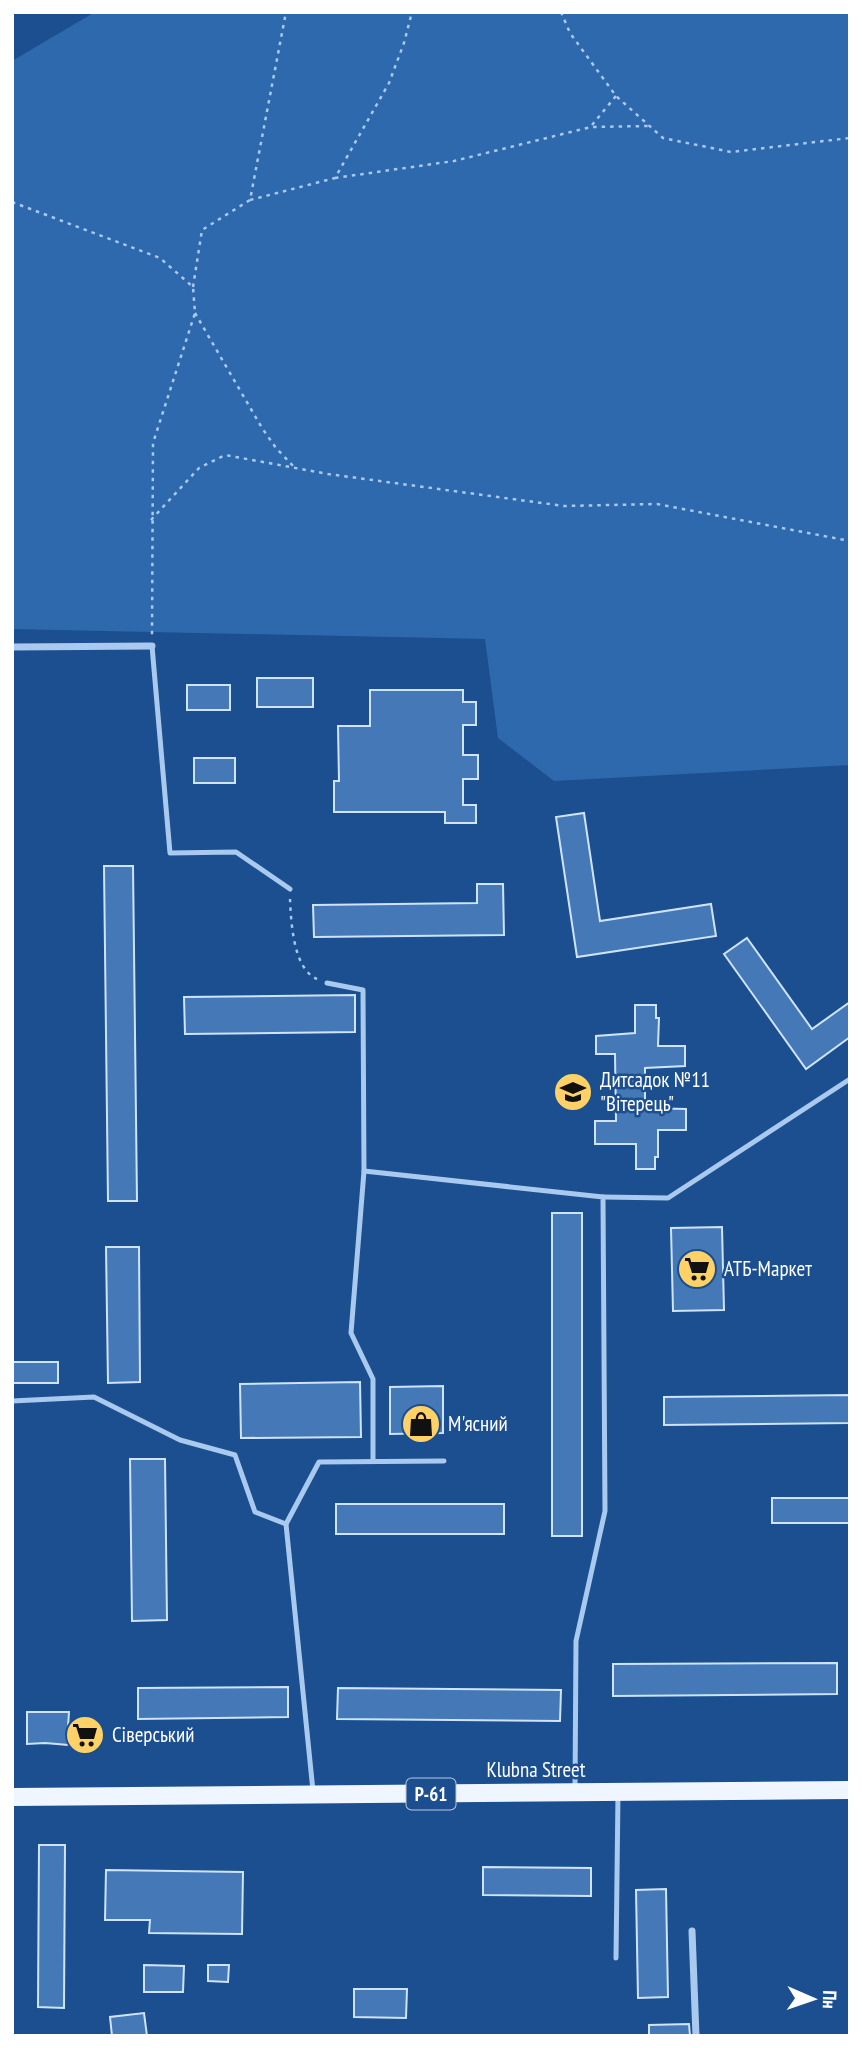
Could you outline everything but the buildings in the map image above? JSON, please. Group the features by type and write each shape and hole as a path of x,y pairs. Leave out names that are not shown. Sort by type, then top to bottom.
{"main road":[{"name":"Klubna Street","path":"12,1797 850,1790"}],"street":[{"path":"12,647 152,646"},
{"path":"692,1931 696,2036"}],"lane":[{"path":"152,646 170,853 236,852 290,889"},
{"path":"327,983 363,990 364,1171 351,1333 373,1379 373,1460"},
{"path":"364,1171 603,1197 668,1198 850,1079"},
{"path":"575,1792 576,1641 605,1511 603,1197"},
{"path":"12,1401 94,1397 180,1440 235,1455 255,1512 286,1524"},
{"path":"313,1794 286,1524 318,1462 443,1461"},
{"path":"616,1958 618,1792"}],"path":[{"path":"250,200 286,12"},
{"path":"335,178 389,83 412,12"},
{"path":"561,12 570,33 616,96 663,138 731,152 850,138"},
{"path":"591,127 616,96"},
{"path":"152,646 153,443 195,313 193,287 202,230 250,200 335,178 454,161 591,127 650,126"},
{"path":"12,202 160,258 193,287"},
{"path":"195,313 262,428 276,448 296,468"},
{"path":"151,520 198,468 225,455 296,468 564,506 657,503 850,541"},
{"path":"290,889 292,930 298,954 312,977 327,983"}],"shaded area":[{"path":"95,12 850,12 850,765 554,781 498,738 485,639 12,629 12,61"}],"place":[{"name":"Дитсадок №11 \"Вітерець\"","path":"573,1092"},
{"name":"АТБ-Маркет","path":"697,1269"},
{"name":"М'ясний","path":"421,1424"},
{"name":"Сіверський","path":"85,1735"}]}
